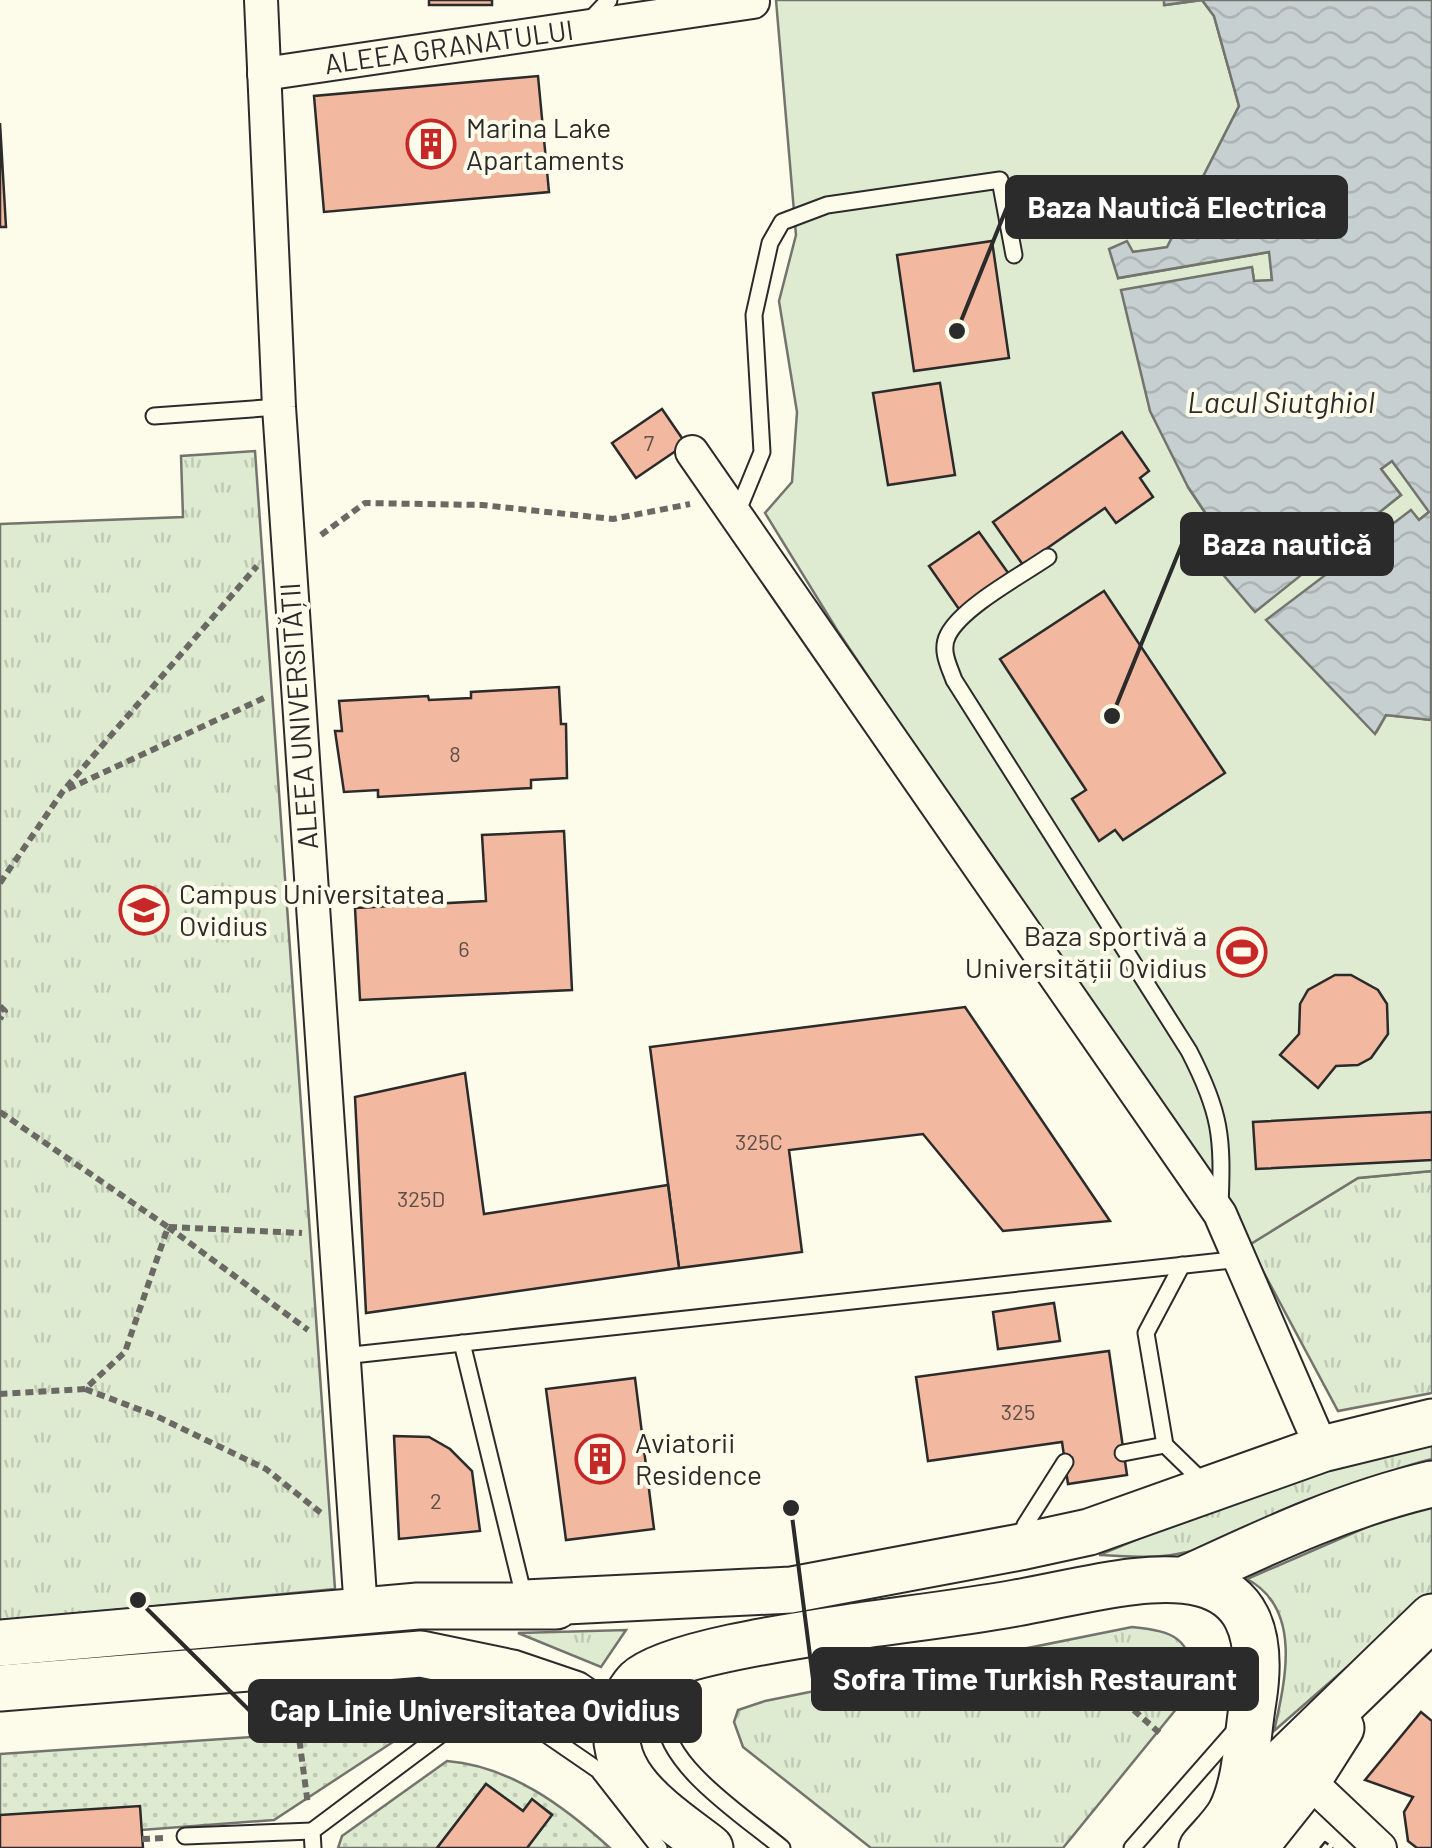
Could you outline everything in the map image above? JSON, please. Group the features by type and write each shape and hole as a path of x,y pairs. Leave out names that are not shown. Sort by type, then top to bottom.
{"main road":[{"path":"0,1643 361,1611 790,1590 1089,1532 1322,1450 1432,1422"},
{"path":"684,1845 618,1760 616,1732 622,1705 638,1680 701,1657 818,1632 1114,1584 1188,1578 1308,1523 1381,1496 1432,1484"},
{"path":"1188,1578 1221,1590 1246,1616 1258,1649 1242,1830"},
{"path":"525,1603 818,1632"},
{"path":"1242,1830 1379,1666 1432,1617"},
{"path":"0,1688 421,1654 545,1683 597,1710 616,1732"},
{"path":"1202,1848 1242,1830 1308,1780 1379,1666"}],"street":[{"name":"ALEEA UNIVERSITĂȚII","path":"261,0 279,406 361,1611"},
{"name":"ALEEA GRANATULUI","path":"264,74 758,1"},
{"path":"692,452 1220,1214 1322,1450"},
{"path":"1308,1780 1380,1848"}],"lane":[{"path":"584,26 609,0"},
{"path":"727,503 762,452 754,315 770,243 782,222 826,205 1000,180 1014,255"},
{"path":"154,416 279,406"},
{"path":"1048,557 966,615 948,636 944,655 954,680 1190,1051 1212,1096 1223,1137 1220,1214"},
{"path":"343,1356 1241,1258"},
{"path":"1182,1265 1146,1333 1165,1445 1210,1490"},
{"path":"462,1343 525,1603"},
{"path":"1124,1453 1165,1445"},
{"path":"1020,1547 1025,1526 1065,1462"},
{"path":"394,1656 515,1713 598,1770 684,1845"},
{"path":"701,1657 665,1711 666,1733 686,1766 782,1848"},
{"path":"1132,1848 1252,1711"},
{"path":"185,1836 313,1840 443,1733"}],"path":[{"path":"290,583 325,530 365,504 482,505 613,519 727,503"},
{"path":"0,883 63,792 287,530"},
{"path":"63,792 297,683"},
{"path":"0,1006 5,1011 0,1018"},
{"path":"0,1112 168,1227 343,1356"},
{"path":"168,1227 334,1234"},
{"path":"85,1389 125,1352 168,1227"},
{"path":"0,1394 85,1389 154,1415 266,1468 355,1540"},
{"path":"1075,1659 1162,1735"},
{"path":"296,1715 313,1840"}],"green space":[{"path":"776,0 1164,0 1165,5 1202,0 1214,16 1239,106 1167,248 1133,252 1119,278 1270,252 1272,281 1254,281 1252,268 1188,487 1217,531 1255,611 1401,495 1381,469 1392,461 1430,511 1419,520 1411,511 1376,733 1386,715 1432,720 1432,1171 1358,1178 1249,1245 837,630 765,513 792,482 797,412 779,301 796,235"},
{"name":"Campus Universitatea Ovidius","path":"255,451 335,1589 0,1621 0,524 183,517 181,456"},
{"path":"1432,1171 1432,1393 1338,1411 1249,1245 1358,1178"},
{"path":"1432,1439 1432,1459 1367,1481 1209,1547 1167,1556 1099,1555 1243,1496"},
{"path":"1432,1499 1432,1593 1274,1731 1285,1669 1283,1627 1265,1592 1247,1579"},
{"path":"1132,1627 1160,1631 1177,1639 1189,1655 1199,1681 1063,1848 871,1848 743,1747 734,1722 738,1710 765,1701"},
{"path":"626,1630 601,1667 518,1633"},
{"path":"328,1732 399,1738 274,1820 141,1830 0,1815 0,1754"},
{"path":"447,1761 493,1771 535,1791 610,1848 527,1848 552,1814 532,1800 523,1811 486,1784 437,1848 338,1848 342,1836"}],"water":[{"path":"1164,0 1202,0 1164,5"},
{"name":"Lacul Siutghiol","path":"1202,0 1432,0 1431,720 1386,715 1375,734 1266,620 1411,510 1419,520 1429,512 1392,461 1381,469 1401,495 1255,612 1208,557 1217,530 1188,487 1150,411 1121,290 1252,267 1254,281 1272,280 1269,252 1118,278 1109,249 1127,241 1133,252 1167,247 1239,106 1214,16"}],"building":[{"path":"429,0 492,0 492,5 429,5"},
{"name":"Marina Lake Apartaments","path":"538,76 549,192 324,212 314,96"},
{"path":"0,123 6,227 0,227"},
{"path":"992,241 1009,358 914,371 897,255"},
{"path":"940,383 955,475 888,485 873,393"},
{"path":"662,409 686,444 636,478 612,443"},
{"path":"1122,432 1149,471 1140,478 1153,497 1116,523 1105,508 1023,565 993,522"},
{"path":"979,532 1011,577 961,612 929,566"},
{"path":"1104,591 1225,773 1123,840 1115,830 1099,841 1072,799 1086,790 1000,659"},
{"path":"559,687 561,724 566,724 567,778 531,780 531,788 378,797 378,790 344,792 335,731 342,731 339,701 471,698 471,692"},
{"path":"564,831 572,990 360,1000 355,908 486,901 482,835"},
{"path":"1335,975 1351,975 1378,990 1387,1004 1388,1034 1371,1058 1358,1065 1336,1066 1318,1088 1280,1055 1299,1034 1300,1004 1308,990"},
{"path":"965,1007 1110,1221 1003,1231 923,1134 789,1150 802,1252 679,1268 650,1047"},
{"path":"465,1073 484,1214 668,1185 679,1268 366,1313 355,1097"},
{"path":"1432,1112 1432,1160 1256,1169 1253,1122"},
{"path":"1054,1303 1060,1341 998,1349 993,1312"},
{"path":"1109,1351 1127,1475 1068,1484 1062,1442 928,1461 916,1377"},
{"name":"Aviatorii Residence","path":"635,1378 654,1529 566,1540 546,1389"},
{"path":"394,1436 429,1437 450,1449 472,1471 480,1531 399,1539"},
{"path":"1421,1712 1432,1721 1432,1848 1417,1848 1408,1841 1404,1812 1413,1797 1365,1780"},
{"path":"486,1784 523,1811 532,1799 552,1815 527,1848 437,1848"},
{"path":"140,1806 143,1848 0,1848 0,1815"}],"fence":[{"path":"1320,1848 1325,1842 1333,1848"}],"place":[{"name":"Marina Lake Apartaments","path":"431,144"},
{"name":"Baza Nautică Electrica","path":"957,331"},
{"name":"Baza nautică","path":"1112,716"},
{"name":"Campus Universitatea Ovidius","path":"144,910"},
{"name":"Baza sportivă a Universității Ovidius","path":"1242,952"},
{"name":"Aviatorii Residence","path":"600,1459"},
{"name":"Sofra Time Turkish Restaurant","path":"791,1508"},
{"name":"Cap Linie Universitatea Ovidius","path":"138,1600"}]}
